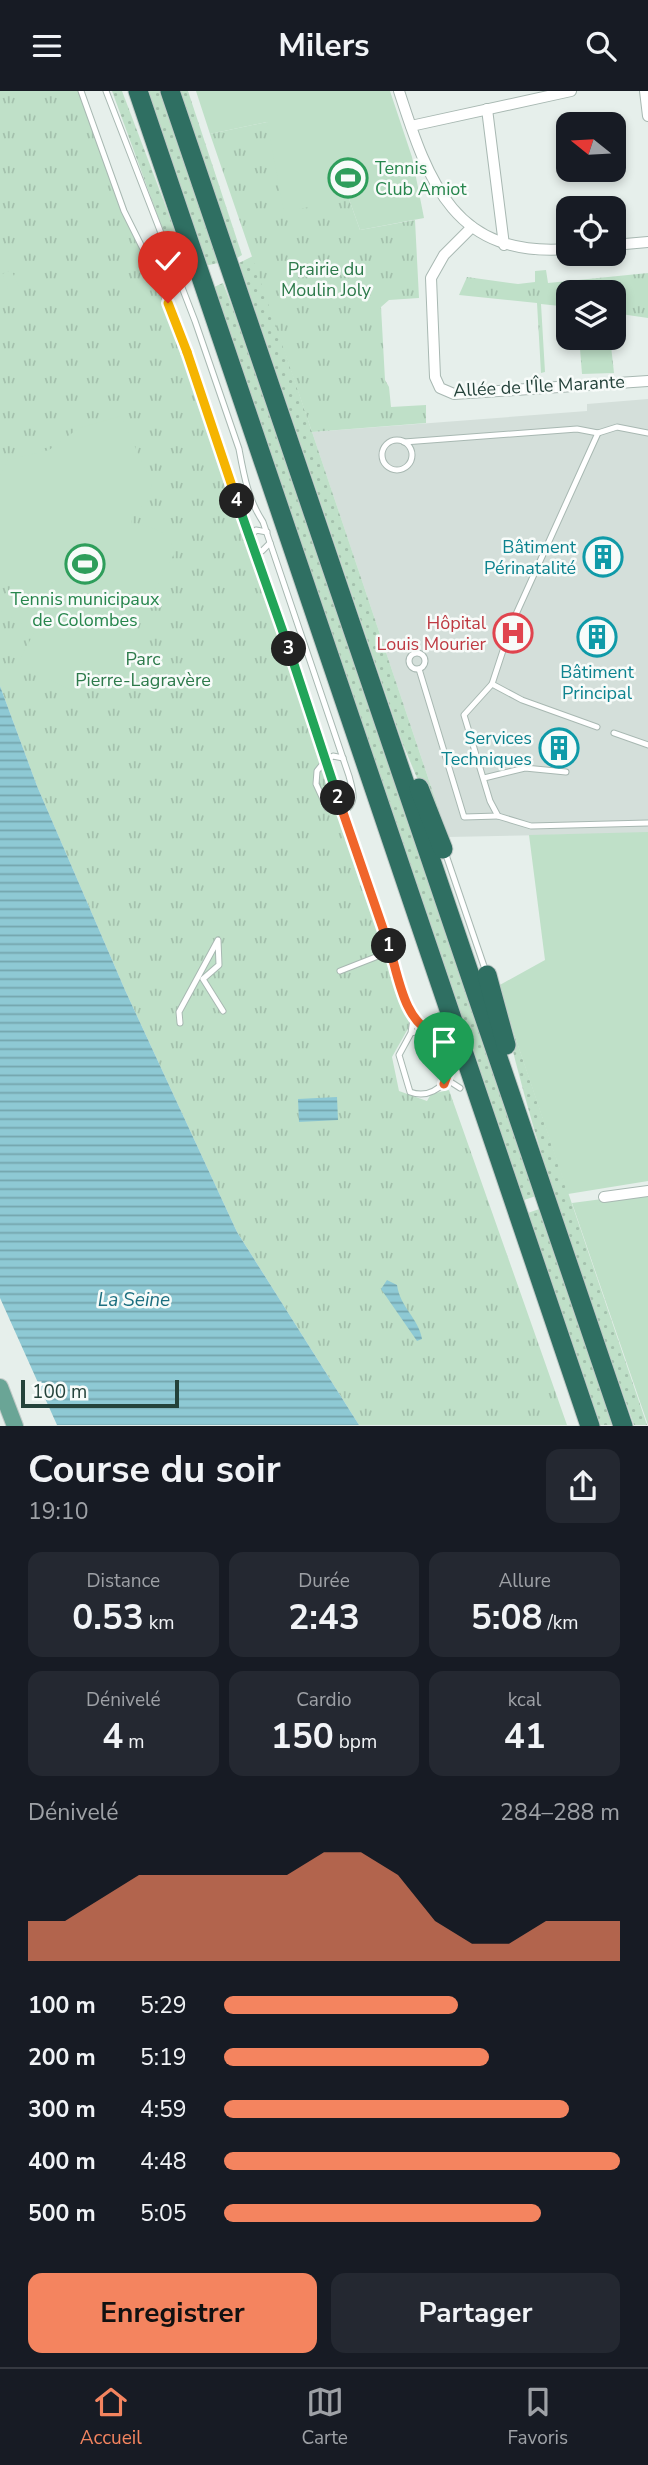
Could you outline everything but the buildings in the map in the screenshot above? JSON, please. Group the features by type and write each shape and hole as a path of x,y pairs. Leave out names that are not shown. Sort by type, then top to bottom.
{"highway":[{"path":"138,91 590,1426"},
{"path":"170,91 623,1426"},
{"path":"394,751 405,755 443,849"},
{"path":"487,975 521,1099 516,1110"}],"main road":[{"path":"0,1387 15,1426"}],"street":[{"path":"399,91 411,126 449,204 472,227 504,244 536,252 556,250"},
{"path":"411,126 571,91"},
{"path":"645,91 648,116"},
{"path":"487,109 504,244"},
{"name":"Allée de l'Île Marante","path":"472,227 444,255 431,278 435,377 440,388 454,394 648,381"},
{"path":"626,244 648,242"},
{"path":"604,1197 648,1191"}],"lane":[{"path":"81,91 124,211 153,269 189,358 413,1018 422,1030"},
{"path":"106,91 195,321 239,449 242,473 271,543 343,758 354,796 351,806 343,812"},
{"path":"404,442 411,449 412,459 406,467 391,469 384,462 384,448 391,442 577,429 597,433 617,427 648,433"},
{"path":"498,816 490,801 464,715 492,684 512,623 597,433"},
{"path":"250,538 256,530 267,532"},
{"path":"253,548 264,550 271,543"},
{"path":"419,669 464,817 498,816 531,826 648,823"},
{"path":"492,684 522,700 597,727"},
{"path":"614,733 648,745"},
{"path":"343,758 333,756 326,761 317,771 316,784 327,808 343,812"},
{"path":"484,778 525,768 566,772"},
{"path":"443,849 487,975"},
{"path":"180,1023 179,1012 218,940 219,965 203,979 223,1011"},
{"path":"340,971 391,951"},
{"path":"411,1033 422,1030 435,1033 448,1073 439,1088 424,1094 410,1092 399,1055 411,1033 413,1018"},
{"path":"446,1079 460,1088"}],"shaded area":[{"name":"Hôpital Louis Mourier","path":"648,399 648,833 448,837 312,432 587,411 587,404"}],"green space":[{"name":"Parc Pierre-Lagravère","path":"0,91 79,91 121,206 174,327 410,1025 392,1057 399,1091 427,1101 431,1094 449,1090 567,1425 359,1425 237,1232 125,990 37,786 0,686"},
{"path":"112,91 122,91 191,273 180,277"},
{"path":"147,91 163,91 210,231 218,263 205,266"},
{"path":"179,91 188,91 242,255 237,258"},
{"name":"Tennis Club Amiot","path":"196,91 390,91 412,157 424,218 360,230 349,199 284,212 267,122 210,134"},
{"name":"Prairie du Moulin Joly","path":"267,122 349,199 360,230 415,220 419,298 389,300 381,307 385,380 389,387 391,407 426,405 426,423 312,432 210,134"},
{"path":"253,256 448,837 438,828 402,742 239,263"},
{"path":"11,270 19,286 9,291 2,274"},
{"path":"546,270 548,283 556,282 556,306 541,304 545,372 541,373 537,303 459,295 467,277 518,284 535,282 535,271"},
{"path":"648,273 648,318 626,315 626,280 578,280"},
{"path":"223,283 235,314 241,314 536,1196 521,1201 212,288"},
{"path":"580,350 611,350 614,373 582,374"},
{"name":"Tennis municipaux de Colombes","path":"121,416 152,484 147,502 131,515 132,524 147,526 164,534 175,552 111,673 74,692 46,678 20,659 35,631 0,610 12,583 0,575 0,475 8,460 49,450 79,428"},
{"path":"648,832 648,1181 568,1194 498,986 545,960 529,835"},
{"path":"498,986 647,1425 634,1425 577,1262 525,1098"},
{"path":"648,1193 648,1425 572,1203"},
{"path":"542,1208 615,1425 597,1425 525,1214"}],"water":[{"name":"La Seine","path":"0,686 37,786 125,990 237,1232 359,1425 57,1425 0,1298"},
{"path":"337,1097 338,1120 299,1122 298,1099"},
{"path":"387,1280 397,1285 422,1339 417,1341 381,1289"}],"place":[{"name":"Tennis Club Amiot","path":"348,178"},
{"name":"Bâtiment Périnatalité","path":"603,557"},
{"name":"Tennis municipaux de Colombes","path":"85,564"},
{"name":"Hôpital Louis Mourier","path":"513,633"},
{"name":"Bâtiment Principal","path":"597,637"},
{"name":"Services Techniques","path":"559,748"}],"route":[{"path":"168,303 287,643 413,1018 422,1030 435,1033 448,1073 444,1084"}]}
